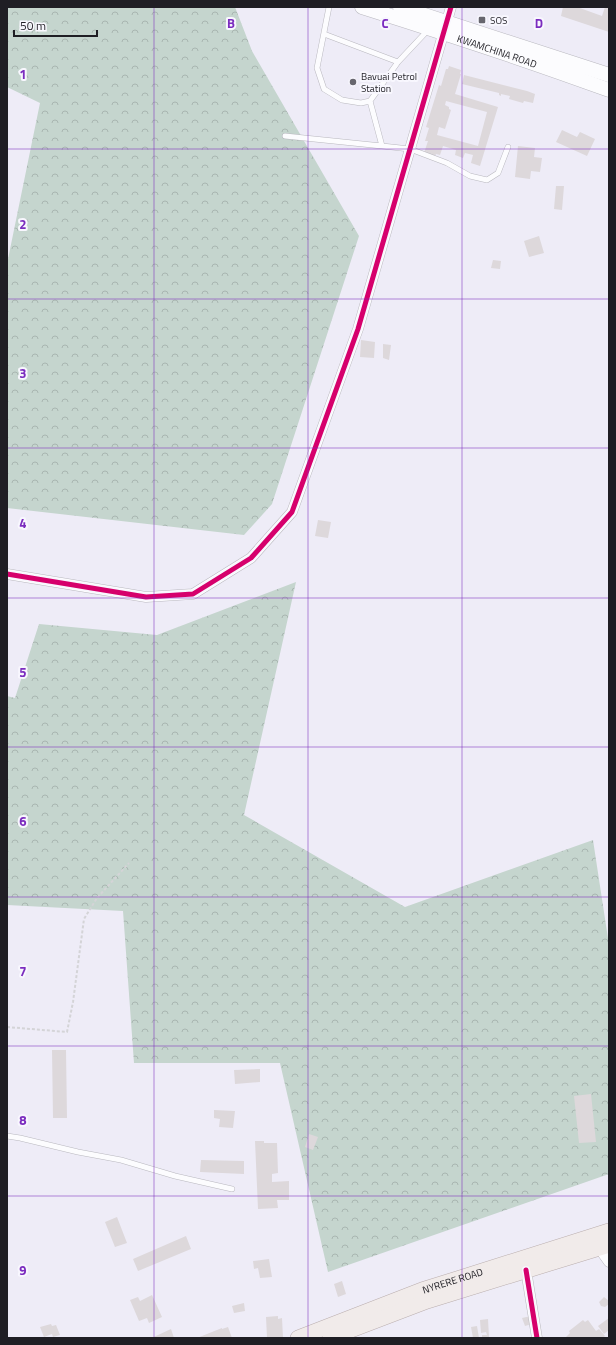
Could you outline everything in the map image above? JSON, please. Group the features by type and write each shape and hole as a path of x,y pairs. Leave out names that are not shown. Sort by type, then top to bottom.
{"main road":[{"name":"KWAMCHINA ROAD","path":"362,7 609,75"},
{"name":"KWAMCHINA ROAD","path":"400,7 440,28 609,89"},
{"name":"NYRERE ROAD","path":"330,1338 426,1301 526,1270 601,1243 609,1230"},
{"name":"NYRERE ROAD","path":"301,1337 422,1290 601,1243"}],"street":[{"path":"7,574 146,597 193,594 251,558 292,512 358,329 410,149 440,28 451,7"},
{"path":"601,1243 609,1262"},
{"path":"526,1270 537,1338"}],"lane":[{"path":"329,7 317,68 324,89 342,100 361,103 370,102 398,62 440,28"},
{"path":"324,34 398,62"},
{"path":"370,102 382,146"},
{"path":"285,136 410,149 447,163 470,176 487,180 498,173 508,146"},
{"path":"7,1136 121,1160 175,1176 232,1189"}],"path":[{"path":"7,1027 67,1032 73,1002 84,918 97,898 129,863"}],"green space":[{"path":"7,7 235,7 252,51 359,236 272,504 244,535 7,508 7,264 40,103 7,87"},
{"path":"296,582 244,815 405,907 593,840 609,945 609,1174 328,1272 280,1063 134,1063 123,911 7,905 7,696 15,698 39,624 157,635"}],"building":[{"path":"563,7 577,7 602,16 605,7 609,7 609,32 561,16"},
{"path":"449,66 461,70 455,94 498,107 480,166 471,163 473,155 465,153 463,158 455,155 456,150 443,146 440,155 436,154 435,156 424,153 428,141 425,141 429,128 426,127 439,85 441,86 446,69 448,69","holes":["446,101 487,112 478,146 437,135 439,127 445,129 451,110 445,105"]},
{"path":"464,75 535,94 533,103 524,101 523,103 509,99 510,96 501,94 501,96 499,93 462,84"},
{"path":"562,130 577,137 580,132 595,139 587,156 556,142"},
{"path":"518,146 535,148 534,157 542,158 540,172 531,171 530,179 515,177"},
{"path":"556,186 564,186 562,210 554,209"},
{"path":"539,236 544,253 529,257 524,241"},
{"path":"493,260 501,261 500,269 491,268"},
{"path":"361,340 375,342 374,358 360,357"},
{"path":"383,344 391,345 389,360 383,358"},
{"path":"318,520 331,522 328,538 315,536"},
{"path":"52,1050 66,1050 67,1118 53,1118"},
{"path":"260,1069 260,1082 235,1084 234,1070"},
{"path":"591,1094 596,1142 579,1143 574,1096"},
{"path":"214,1110 235,1111 233,1128 219,1127 220,1119 214,1118"},
{"path":"309,1134 318,1137 313,1150 305,1147"},
{"path":"255,1141 277,1143 278,1173 272,1174 272,1182 289,1181 289,1200 277,1200 278,1208 258,1209"},
{"path":"201,1160 244,1161 244,1174 200,1172"},
{"path":"117,1217 127,1243 115,1247 105,1222"},
{"path":"186,1236 191,1249 138,1271 133,1259"},
{"path":"269,1259 272,1277 260,1278 258,1268 254,1269 253,1261"},
{"path":"342,1281 346,1294 338,1297 334,1284"},
{"path":"152,1295 162,1317 149,1323 147,1318 139,1321 130,1300 138,1297 140,1301"},
{"path":"604,1297 609,1301 609,1304 605,1307 601,1306 599,1302"},
{"path":"244,1303 245,1311 234,1313 232,1306"},
{"path":"278,1316 278,1319 282,1318 283,1338 267,1338 266,1317"},
{"path":"531,1316 532,1324 525,1326 522,1318"},
{"path":"609,1318 609,1330 604,1334 598,1326"},
{"path":"488,1319 489,1337 482,1337 482,1335 487,1335 486,1332 481,1333 480,1320"},
{"path":"583,1320 585,1322 588,1320 596,1331 599,1329 605,1336 603,1338 567,1338 566,1337 570,1333 569,1331"},
{"path":"51,1324 52,1326 56,1325 60,1335 53,1337 52,1334 44,1337 40,1327"},
{"path":"477,1326 479,1338 473,1338 471,1327"},
{"path":"228,1327 232,1338 197,1338 222,1328"},
{"path":"171,1329 174,1338 151,1338 158,1335"}],"cycle path":[{"path":"7,574 146,597 193,594 251,558 292,512 358,329 451,7"},
{"path":"526,1270 537,1338"}],"place":[{"name":"SOS","path":"482,20"},
{"name":"Bavuai Petrol Station","path":"353,82"}]}
